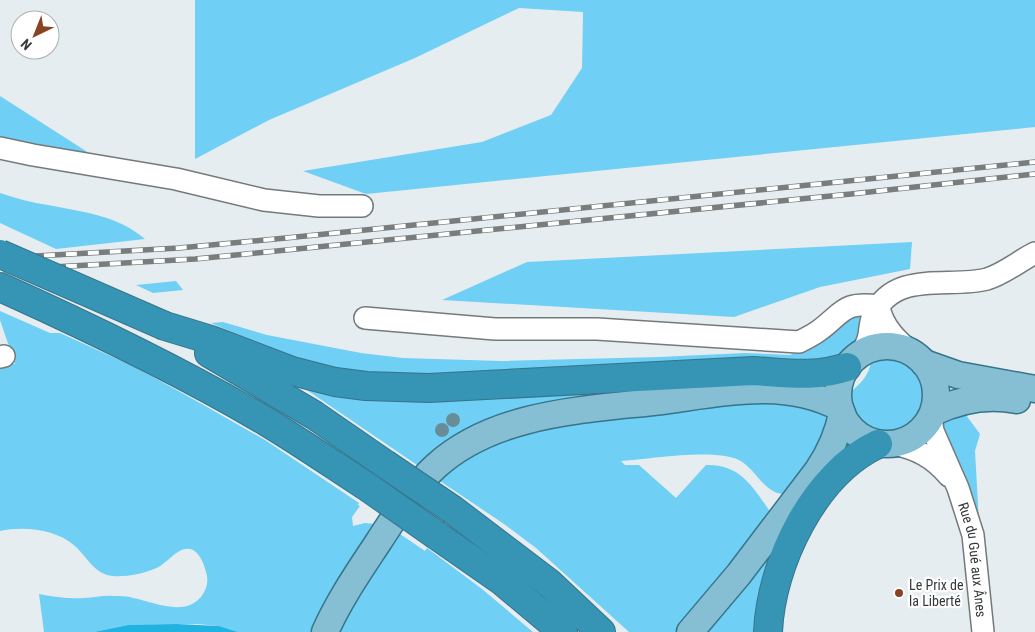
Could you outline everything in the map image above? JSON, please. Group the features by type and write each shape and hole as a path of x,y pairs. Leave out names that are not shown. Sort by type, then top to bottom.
{"highway":[{"path":"0,254 165,326 211,340 292,371 335,382 366,386 429,388 753,371 807,375 822,374 855,360"},
{"path":"0,287 96,330 267,422 369,488 502,581 563,632"},
{"path":"165,326 314,416 453,510 549,583 601,632"},
{"path":"768,632 773,596 780,569 801,522 813,504 843,468 861,452 886,444"}],"main road":[{"path":"690,632 739,574 822,464 838,434 841,410 838,390 842,378 855,360 875,348 888,346 901,348 958,375 1035,389"},
{"path":"325,632 342,599 388,526 422,481 438,464 449,456 493,432 554,415 747,390 796,393 823,400 841,410 848,424 866,440 886,444 903,442 916,436 926,426 936,399 936,386 931,374 919,358"},
{"path":"932,414 952,403 977,398 1002,398 1035,404"}],"street":[{"path":"0,148 176,179 264,200 319,206 362,206"},
{"path":"855,360 868,338 873,316 879,306 894,291 929,283 987,279 1000,274 1035,253"},
{"path":"365,318 495,329 597,329 799,342 816,333 847,307 856,305 879,306"},
{"path":"879,306 880,313 887,327 919,358"},
{"name":"Rue du Gué aux Ânes","path":"932,414 933,431 958,488 973,535 983,632"},
{"name":"Rue du Gué aux Ânes","path":"886,444 918,451 929,456 958,488"}],"shaded area":[{"path":"195,0 1035,0 1035,127 366,194 303,171 482,142 551,115 582,68 583,12 519,8 415,58 269,120 195,159"},
{"path":"0,96 89,153 86,158 0,139"},
{"path":"0,193 30,202 99,216 123,225 145,239 56,249 0,223"},
{"path":"912,242 910,269 820,287 734,317 442,300 527,262"},
{"path":"176,281 183,290 153,293 136,285"},
{"path":"860,310 866,319 865,330 832,360 408,374 375,373 331,368 278,352 211,323 223,322 267,335 361,353 403,358 501,361 745,353 790,355 808,346"},
{"path":"0,311 50,333 60,333 135,367 265,440 359,503 358,505 360,506 352,517 353,526 365,523 375,524 317,632 238,632 219,626 197,624 128,625 94,632 44,632 39,594 73,598 124,596 159,605 178,607 194,603 201,597 207,585 207,575 200,557 193,550 183,549 159,567 149,571 129,576 113,576 106,575 96,569 75,546 49,532 29,529 0,531 0,364 15,364 0,320"},
{"path":"879,359 889,359 902,363 913,372 922,390 921,407 912,420 898,429 882,432 866,428 855,415 849,393 863,379 871,362"},
{"path":"654,383 420,467 298,384"},
{"path":"772,398 824,413 828,425 824,445 783,494 770,489 745,464 728,457 698,455 621,461 625,465 639,465 676,498 706,465 728,468 736,472 751,485 769,510 769,514 692,616 676,632 629,632 536,548 437,479 482,449 515,436 578,423"},
{"path":"960,407 980,434 975,451 979,522 941,428 944,419"},
{"path":"788,519 762,632 700,632"},
{"path":"400,534 425,551 427,548 482,589 533,632 340,632 356,600"},
{"path":"176,624 219,626 238,632 94,632 128,625"}],"railway":[{"path":"0,258 179,248 1035,162"},
{"path":"0,270 195,259 1035,174"}],"place":[{"name":"Le Prix de la Liberté","path":"899,593"}]}
